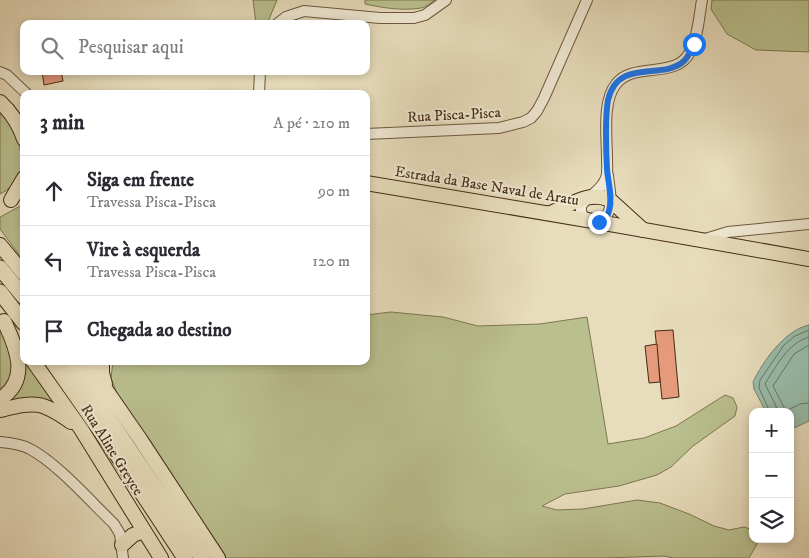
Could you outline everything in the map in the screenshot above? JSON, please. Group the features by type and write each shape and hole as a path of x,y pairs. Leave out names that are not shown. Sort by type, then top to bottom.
{"highway":[{"path":"0,268 20,292"},
{"path":"0,292 20,318"},
{"path":"55,365 114,450 185,558"},
{"path":"73,365 202,558"}],"main road":[{"path":"0,92 16,106 20,112"},
{"path":"0,102 8,108 20,130"},
{"name":"Estrada da Base Naval de Aratu","path":"370,184 809,259"},
{"path":"12,200 20,185"},
{"path":"549,213 560,210 574,201 589,197 599,197 610,200 643,230"},
{"path":"0,245 20,269"},
{"path":"2,318 20,343"},
{"path":"0,399 4,397 15,382 19,363 15,343 2,318"},
{"name":"Rua Aline Greyce","path":"36,365 81,429 160,558"},
{"path":"89,365 218,558"},
{"path":"102,365 104,382 113,400"},
{"path":"0,410 22,404 39,404 53,409 81,429"},
{"path":"123,551 128,538 144,531"}],"street":[{"path":"282,20 304,11 380,18 414,18 425,15 446,0"},
{"name":"Rua Pisca-Pisca","path":"370,134 499,128 515,126 531,118 544,98 587,0"},
{"path":"607,169 600,189 582,203 580,209 582,216 593,221 607,216 610,208 607,169 607,112 611,91 617,82 623,78 638,72 677,65 684,61 690,54 694,44 702,0"},
{"path":"0,72 7,75 23,90"},
{"path":"259,90 260,75"},
{"path":"700,240 728,232 809,224"},
{"path":"0,442 12,443 30,449 55,468 114,524 120,534 123,551"}],"shaded area":[{"path":"253,0 277,0 269,20 256,20"},
{"path":"365,0 435,0 423,7 407,9 365,4"},
{"path":"712,0 809,0 809,52 756,50 727,34 711,9"},
{"path":"0,109 18,142 20,170 18,177 11,186 0,194"},
{"path":"20,206 20,256 0,229 0,217"},
{"path":"391,312 443,317 478,326 540,324 587,317 608,444 644,438 676,426 725,395 733,398 737,407 735,416 693,446 671,467 657,475 619,486 565,494 542,506 557,510 583,509 637,500 660,503 714,526 729,530 744,527 749,529 749,543 758,543 749,558 674,558 664,556 604,558 226,558 118,396 111,378 113,365 370,365 370,315"},
{"path":"0,329 6,340 12,365 8,381 0,391"},
{"path":"26,365 27,365 55,404 28,399 0,403 24,372"}],"water":[{"path":"809,325 809,421 794,428 794,408 764,408 754,389 753,382 769,356 783,340 800,328"}],"building":[{"path":"43,75 62,75 63,81 44,85"},
{"path":"673,330 679,397 662,399 655,331"},
{"path":"657,344 660,382 649,383 645,346"}],"route":[{"path":"599,222 604,220 610,208 607,169 607,112 611,91 617,82 638,72 677,65 690,54 694,44"}]}
